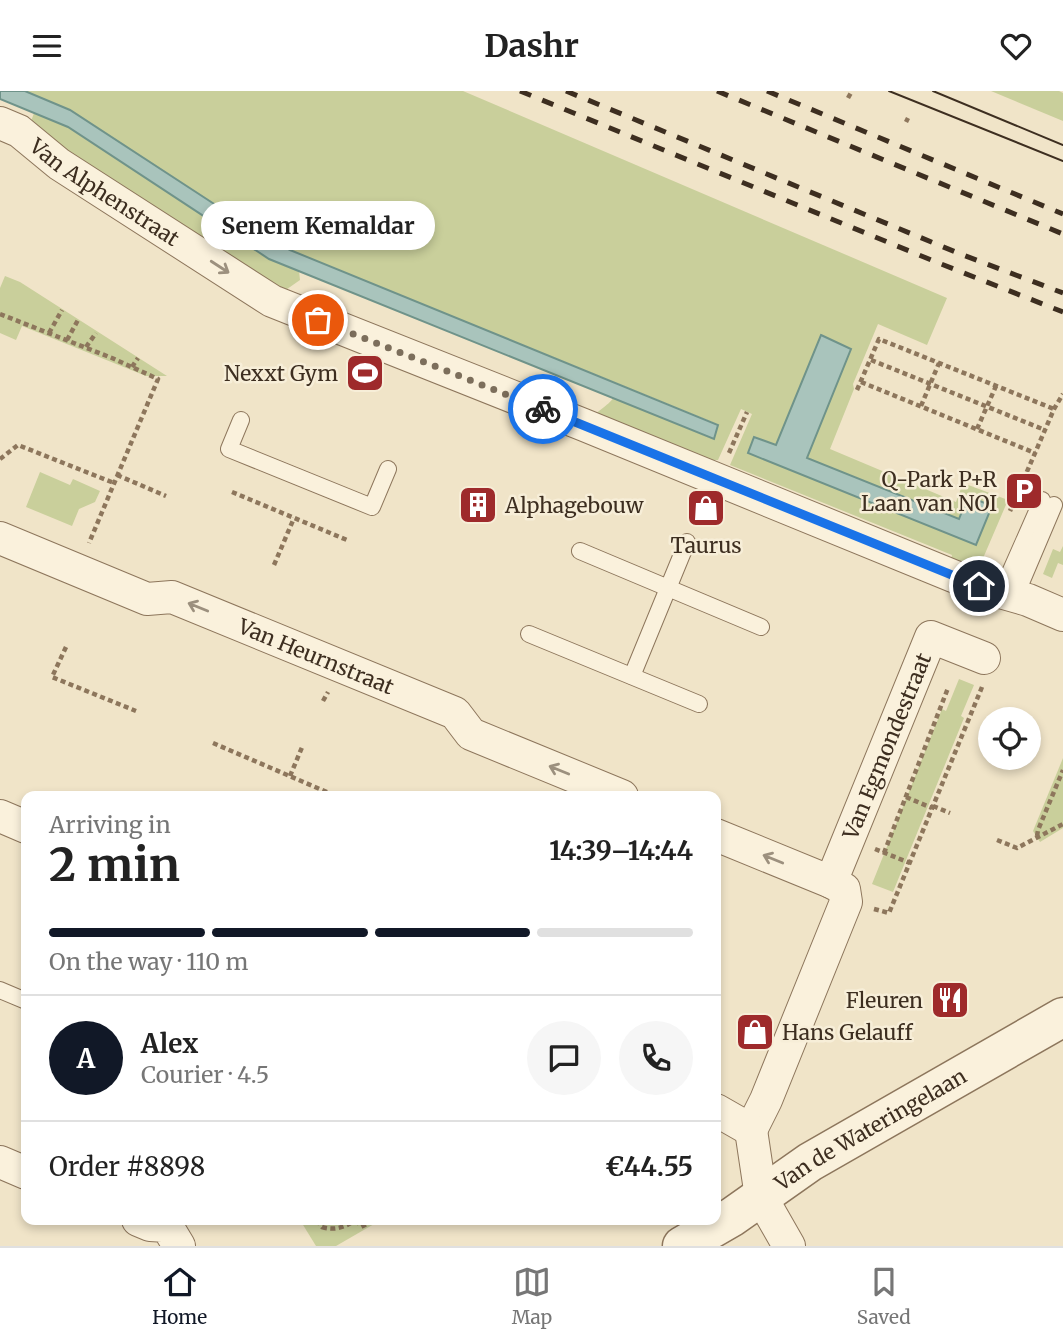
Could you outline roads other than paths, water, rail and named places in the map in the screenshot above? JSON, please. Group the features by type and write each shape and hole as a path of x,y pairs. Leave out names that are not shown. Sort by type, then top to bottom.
{"street":[{"name":"Van Alphenstraat","path":"0,123 19,131 59,164 272,301 425,373 712,487 998,592 1028,600 1063,615"},
{"name":"Van Heurnstraat","path":"0,538 147,599 172,597 455,713 471,734 610,791"},
{"name":"Van Egmondestraat","path":"751,1130 766,1100 931,638 983,672"},
{"path":"0,816 21,825"},
{"path":"721,837 839,892"},
{"name":"Van de Wateringelaan","path":"721,1223 810,1162 1063,1017"},
{"path":"721,1113 751,1130 761,1197 789,1246"},
{"path":"0,1162 21,1171"},
{"name":"Van de Wateringelaan","path":"682,1246 718,1225"}],"lane":[{"path":"241,420 229,449 372,507 388,469"},
{"path":"998,592 1048,502"},
{"path":"632,676 687,542"},
{"path":"580,551 761,627"},
{"path":"529,633 699,704"},
{"path":"0,990 21,998"}],"water":[{"path":"0,91 25,91 70,110 251,228 290,250 718,425 714,439 269,259 68,127 0,99"},
{"path":"821,335 851,349 807,458 959,519 968,496 992,506 976,545 748,453 754,437 776,445"}],"tram line":[{"path":"889,91 1063,161"},
{"path":"933,91 1063,145"}],"railway":[{"path":"520,91 1063,312"},
{"path":"566,91 958,253 1063,293"},
{"path":"717,91 1063,234"},
{"path":"767,91 1063,214"}],"place":[{"name":"Senem Kemaldar","path":"318,320"},
{"name":"Nexxt Gym","path":"365,373"},
{"name":"Q-Park P+R Laan van NOI","path":"1024,491"},
{"name":"Alphagebouw","path":"478,505"},
{"name":"Taurus","path":"706,508"},
{"name":"Fleuren","path":"950,1000"},
{"name":"Hans Gelauff","path":"755,1032"}]}
